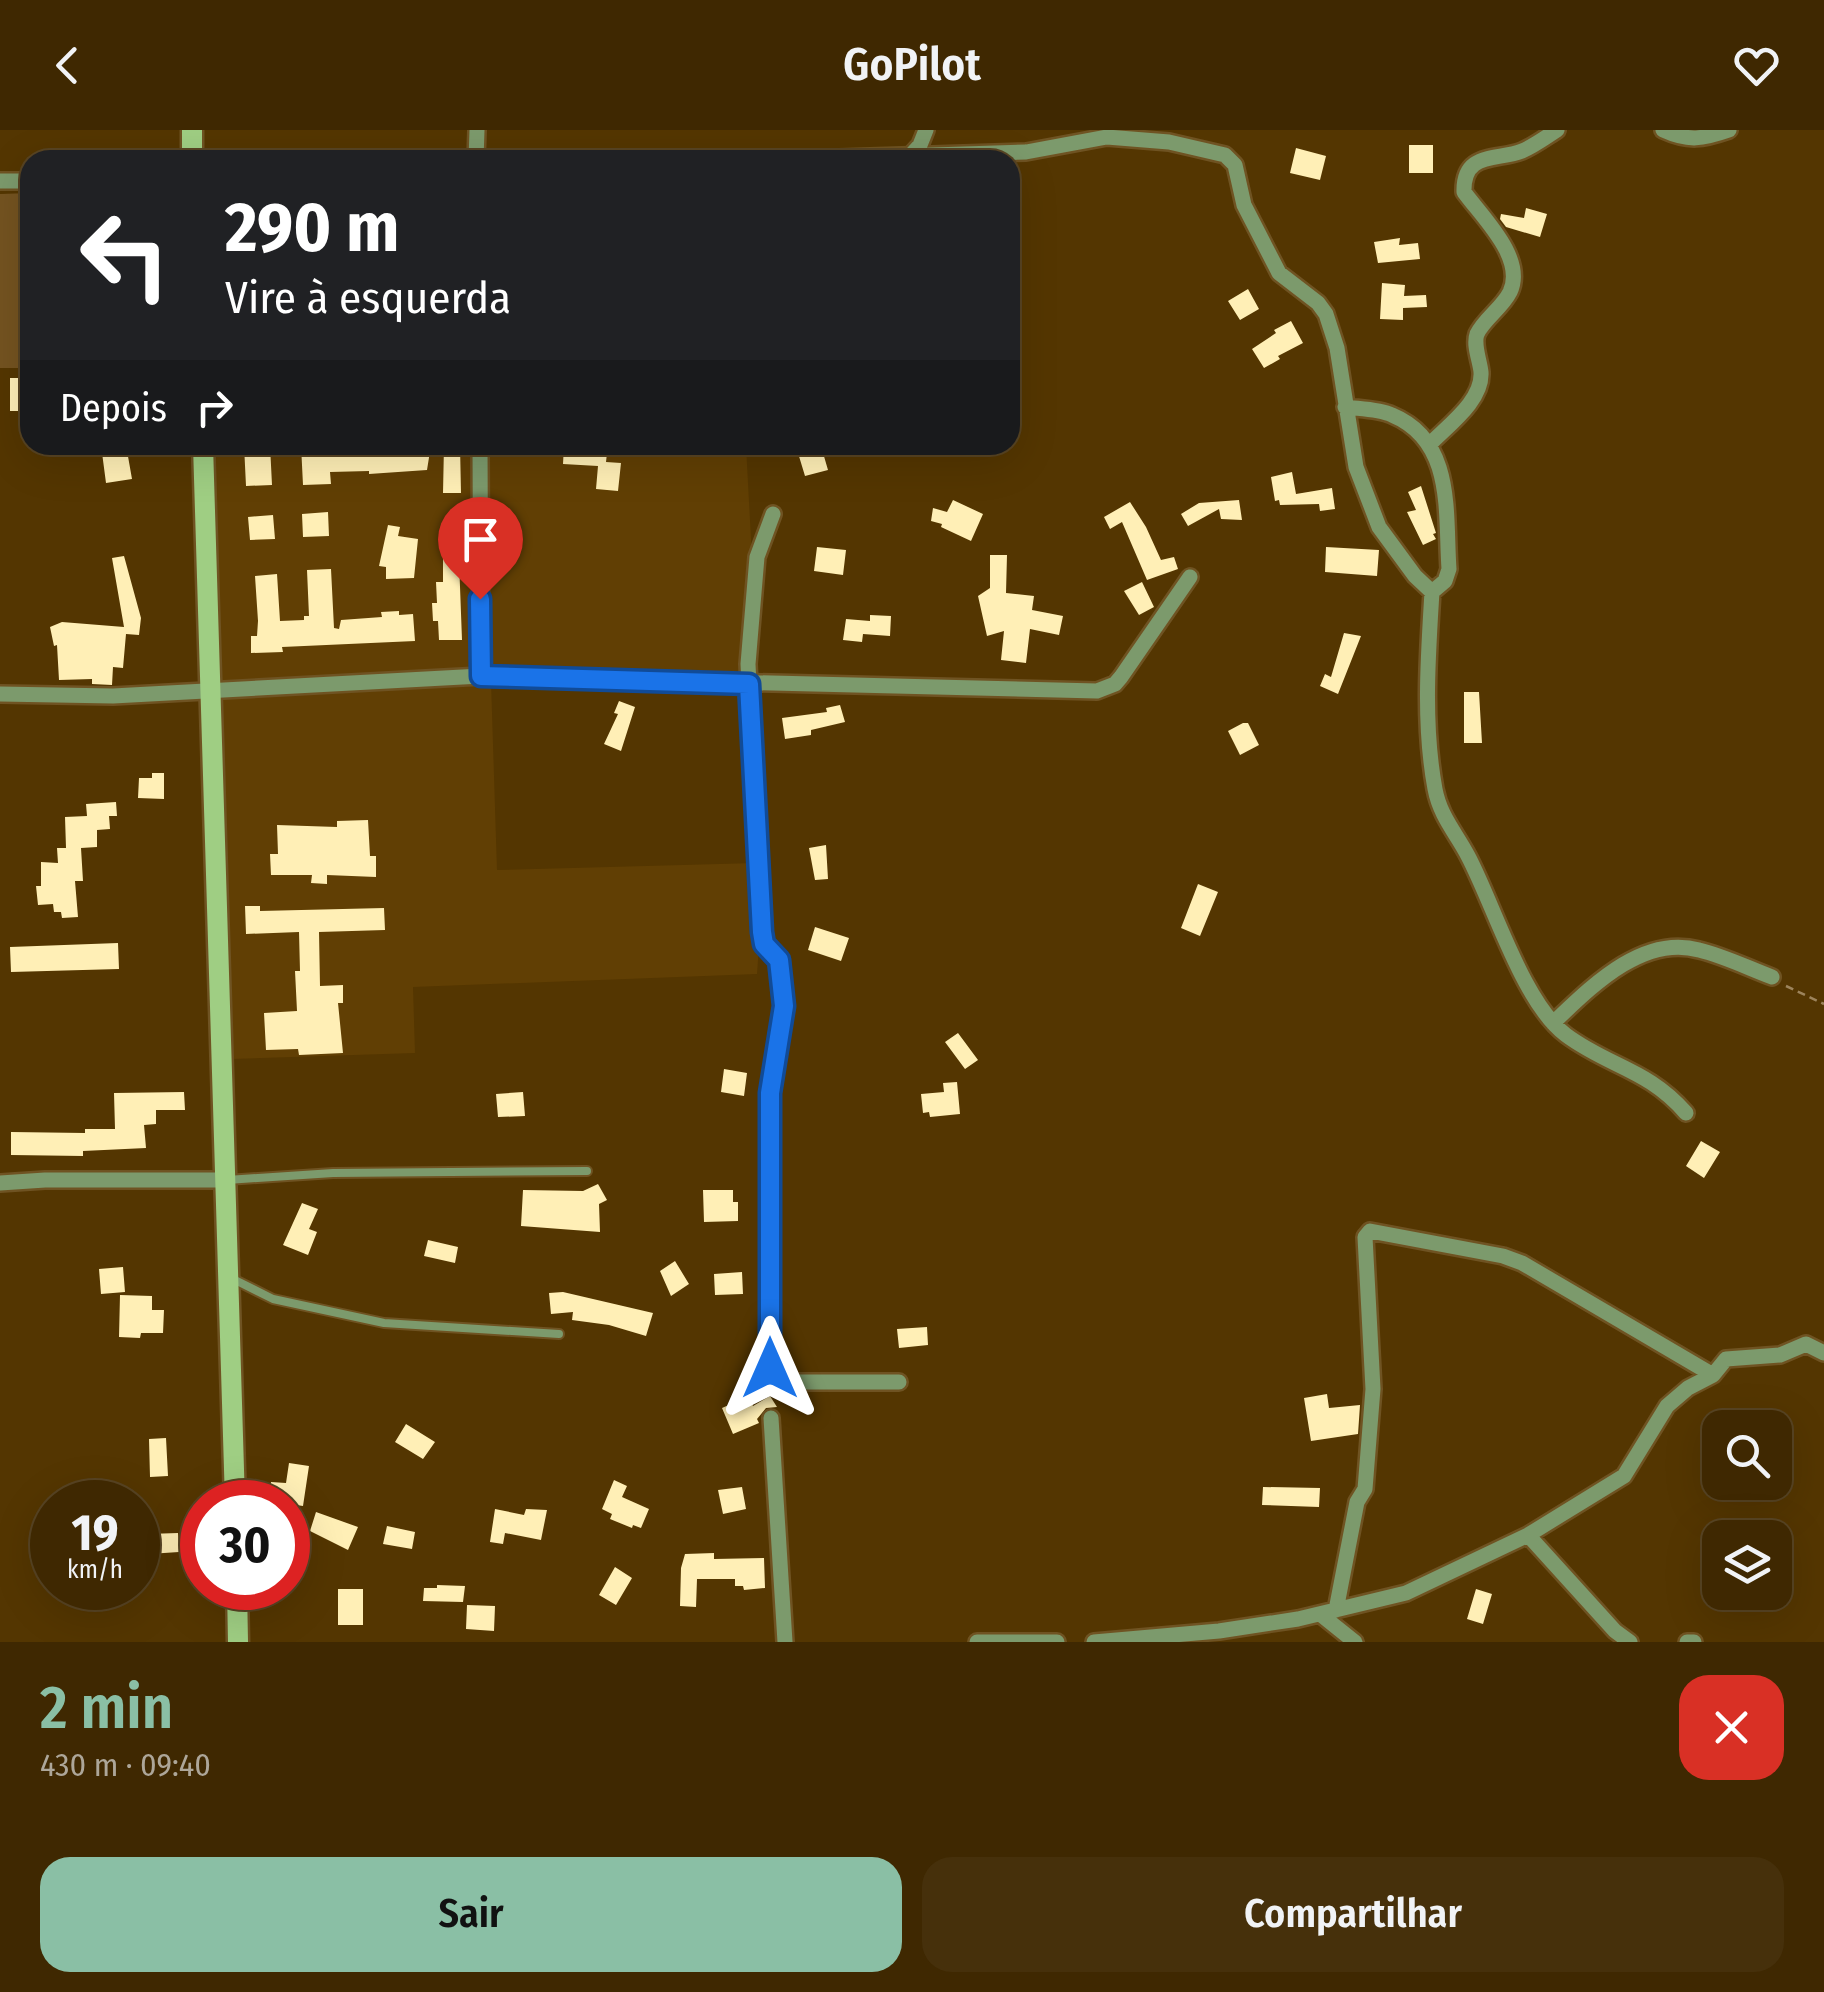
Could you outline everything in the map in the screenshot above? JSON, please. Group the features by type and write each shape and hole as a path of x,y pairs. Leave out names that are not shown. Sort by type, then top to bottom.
{"main road":[{"path":"203,455 234,1480"},
{"path":"237,1610 238,1642"}],"street":[{"path":"1429,444 1478,390 1482,377 1478,332 1510,291 1513,281 1508,253 1464,192 1464,182 1476,162 1521,152 1557,130"},
{"path":"1663,130 1698,140 1730,130"},
{"path":"1020,152 1108,137 1169,142 1225,155 1234,165 1244,205 1278,274 1318,303 1326,314 1337,348 1356,466 1378,527 1432,592"},
{"path":"1345,407 1392,414 1429,444 1443,472 1449,569 1445,581 1432,592 1426,682 1438,804 1468,856 1518,969 1553,1023 1566,1036 1656,1084 1686,1113"},
{"path":"480,455 481,676"},
{"path":"773,514 757,558 749,684 762,932 764,944 779,960 784,1006 770,1093 770,1368 778,1382 899,1382"},
{"path":"0,694 113,696 481,676 1104,690 1121,678 1190,577"},
{"path":"1553,1023 1597,981 1620,966 1672,948 1698,949 1772,978"},
{"path":"0,1183 223,1180"},
{"path":"1328,1612 1357,1502 1366,1489 1373,1389 1367,1234 1380,1231 1522,1263 1713,1375"},
{"path":"1094,1642 1219,1631 1395,1597 1528,1535 1624,1476 1667,1406 1688,1388 1713,1375 1726,1358 1780,1355 1806,1344 1824,1353"},
{"path":"771,1418 785,1642"},
{"path":"1528,1535 1615,1632 1630,1642"},
{"path":"1328,1612 1356,1642"},
{"path":"977,1642 1056,1642"}],"lane":[{"path":"223,1180 334,1173 587,1171"},
{"path":"228,1276 273,1299 384,1323 559,1334"}],"path":[{"path":"1772,978 1824,1004"}],"shaded area":[{"path":"20,193 20,368 0,368 0,194"},
{"path":"214,455 747,455 752,558 745,666 733,680 491,681 497,870 756,863 760,932 757,974 413,987 415,1053 230,1059"}],"building":[{"path":"1409,145 1433,145 1433,173 1409,173"},
{"path":"1296,148 1326,156 1320,180 1290,173"},
{"path":"1526,208 1547,214 1540,237 1506,227 1500,219 1501,214 1524,218"},
{"path":"1400,238 1399,245 1418,243 1420,259 1378,263 1374,242"},
{"path":"1382,283 1405,285 1404,296 1426,295 1427,307 1403,308 1403,320 1380,319"},
{"path":"1248,289 1259,309 1240,320 1228,301"},
{"path":"1291,321 1303,343 1264,368 1252,349"},
{"path":"10,378 20,378 20,411 10,411"},
{"path":"102,455 128,455 132,479 106,483"},
{"path":"244,455 270,455 272,485 246,486"},
{"path":"302,455 429,455 427,470 330,472 331,484 303,485"},
{"path":"444,455 460,455 461,493 443,493"},
{"path":"563,455 607,455 606,462 621,463 618,491 596,489 598,466 563,464"},
{"path":"799,455 824,455 828,470 805,476"},
{"path":"1292,472 1296,494 1332,488 1335,509 1320,511 1319,504 1280,505 1279,500 1275,501 1271,477"},
{"path":"1421,486 1436,533 1436,539 1423,545 1407,512 1416,510 1408,492"},
{"path":"953,500 983,514 971,541 931,521 933,508 947,512"},
{"path":"1239,500 1242,520 1221,519 1219,509 1188,526 1181,514 1199,503"},
{"path":"1130,502 1161,560 1174,557 1178,569 1147,580 1122,522 1110,529 1104,517"},
{"path":"328,512 329,536 303,537 302,514"},
{"path":"273,515 275,539 250,540 248,517"},
{"path":"388,525 400,527 398,536 418,539 414,578 386,579 386,567 379,566"},
{"path":"443,540 467,540 467,560 459,560 462,640 439,640 438,621 433,621 436,582 443,582"},
{"path":"817,547 846,550 843,575 814,571"},
{"path":"1326,547 1379,550 1377,576 1325,572"},
{"path":"990,555 1007,555 1006,593 1034,596 1032,610 1063,616 1059,635 1030,629 1026,663 1001,660 1004,631 987,636 978,596 990,588"},
{"path":"124,556 141,618 139,635 126,634 123,668 113,667 112,685 92,684 92,679 59,680 57,645 54,646 50,627 62,622 124,627 112,558"},
{"path":"331,569 334,628 339,629 341,620 382,617 381,612 399,611 399,615 413,614 415,641 282,647 283,652 251,653 251,636 257,636 258,621 255,576 277,574 280,621 304,620 304,616 309,616 307,570"},
{"path":"1142,582 1154,607 1139,615 1124,591"},
{"path":"870,615 891,616 890,636 863,634 862,642 843,640 846,619 870,621"},
{"path":"1344,633 1361,636 1338,694 1320,686 1325,674 1331,677"},
{"path":"1464,692 1479,692 1482,743 1464,743"},
{"path":"619,701 635,707 621,751 604,744 618,714 614,713"},
{"path":"840,705 845,722 811,730 811,735 785,739 782,718 827,712 826,708"},
{"path":"1248,723 1259,745 1240,755 1228,731"},
{"path":"152,773 164,773 164,799 138,798 139,778 152,778"},
{"path":"116,802 117,816 109,816 110,829 97,830 97,847 81,848 83,881 75,881 78,917 62,918 61,912 54,912 53,904 38,905 36,886 41,886 41,862 58,863 57,848 66,848 65,817 87,816 86,804"},
{"path":"368,820 370,856 376,856 376,877 327,875 327,884 311,883 312,875 271,875 270,854 278,854 277,825 337,827 337,821"},
{"path":"826,845 828,879 815,880 809,848"},
{"path":"1198,884 1218,892 1200,936 1181,928"},
{"path":"245,906 260,906 260,911 384,908 385,930 319,932 320,986 343,985 343,1003 338,1003 343,1053 299,1055 298,1049 266,1050 264,1013 297,1011 295,971 300,971 299,932 246,934"},
{"path":"815,927 849,938 841,961 808,950"},
{"path":"118,943 119,969 11,972 10,947"},
{"path":"958,1033 978,1060 965,1069 945,1042"},
{"path":"724,1069 747,1073 744,1096 721,1092"},
{"path":"957,1082 960,1114 930,1117 929,1112 923,1113 921,1094 944,1092 943,1083"},
{"path":"184,1092 185,1110 156,1110 156,1124 144,1125 146,1148 83,1151 83,1156 11,1155 11,1132 85,1133 85,1129 115,1129 114,1093"},
{"path":"523,1092 525,1116 498,1117 496,1094"},
{"path":"1701,1141 1720,1152 1704,1178 1686,1166"},
{"path":"598,1184 607,1200 599,1204 600,1232 521,1226 523,1190 583,1191"},
{"path":"703,1190 733,1190 733,1202 738,1202 738,1221 704,1222"},
{"path":"302,1203 318,1209 309,1229 317,1232 308,1255 283,1245"},
{"path":"428,1240 458,1247 455,1263 424,1256"},
{"path":"675,1261 689,1284 671,1296 660,1271"},
{"path":"123,1267 125,1292 101,1294 99,1269"},
{"path":"742,1272 743,1294 715,1295 714,1274"},
{"path":"563,1292 653,1313 646,1336 572,1320 573,1312 551,1314 549,1293"},
{"path":"120,1295 152,1296 152,1310 164,1310 163,1333 119,1337"},
{"path":"927,1327 928,1345 899,1348 897,1329"},
{"path":"1327,1394 1329,1408 1360,1405 1358,1434 1311,1441 1304,1398"},
{"path":"749,1396 753,1406 770,1396 777,1407 766,1408 757,1419 759,1423 733,1434 722,1408"},
{"path":"406,1424 435,1442 423,1459 395,1442"},
{"path":"166,1438 168,1476 150,1477 149,1439"},
{"path":"289,1463 309,1466 307,1480 286,1480"},
{"path":"614,1480 627,1486 622,1497 649,1509 641,1528 610,1519 612,1514 602,1509"},
{"path":"742,1487 746,1509 723,1514 718,1490"},
{"path":"1263,1487 1320,1488 1319,1507 1262,1505"},
{"path":"495,1509 524,1515 526,1509 547,1510 541,1540 505,1533 503,1544 490,1542"},
{"path":"316,1512 358,1527 348,1550 310,1531"},
{"path":"387,1526 415,1532 412,1549 383,1544"},
{"path":"178,1533 179,1552 160,1553 160,1534"},
{"path":"714,1553 714,1559 764,1558 765,1588 744,1590 743,1586 735,1586 735,1579 697,1579 696,1607 680,1606 685,1554"},
{"path":"615,1567 632,1578 616,1605 599,1595"},
{"path":"465,1586 463,1602 423,1601 424,1588"},
{"path":"338,1589 363,1589 363,1625 338,1625"},
{"path":"1476,1589 1492,1594 1483,1624 1467,1619"},
{"path":"467,1605 495,1606 494,1631 466,1629"}],"route":[{"path":"480,599 481,676 749,684 762,932 764,944 779,960 784,1006 770,1093 770,1368"}]}
